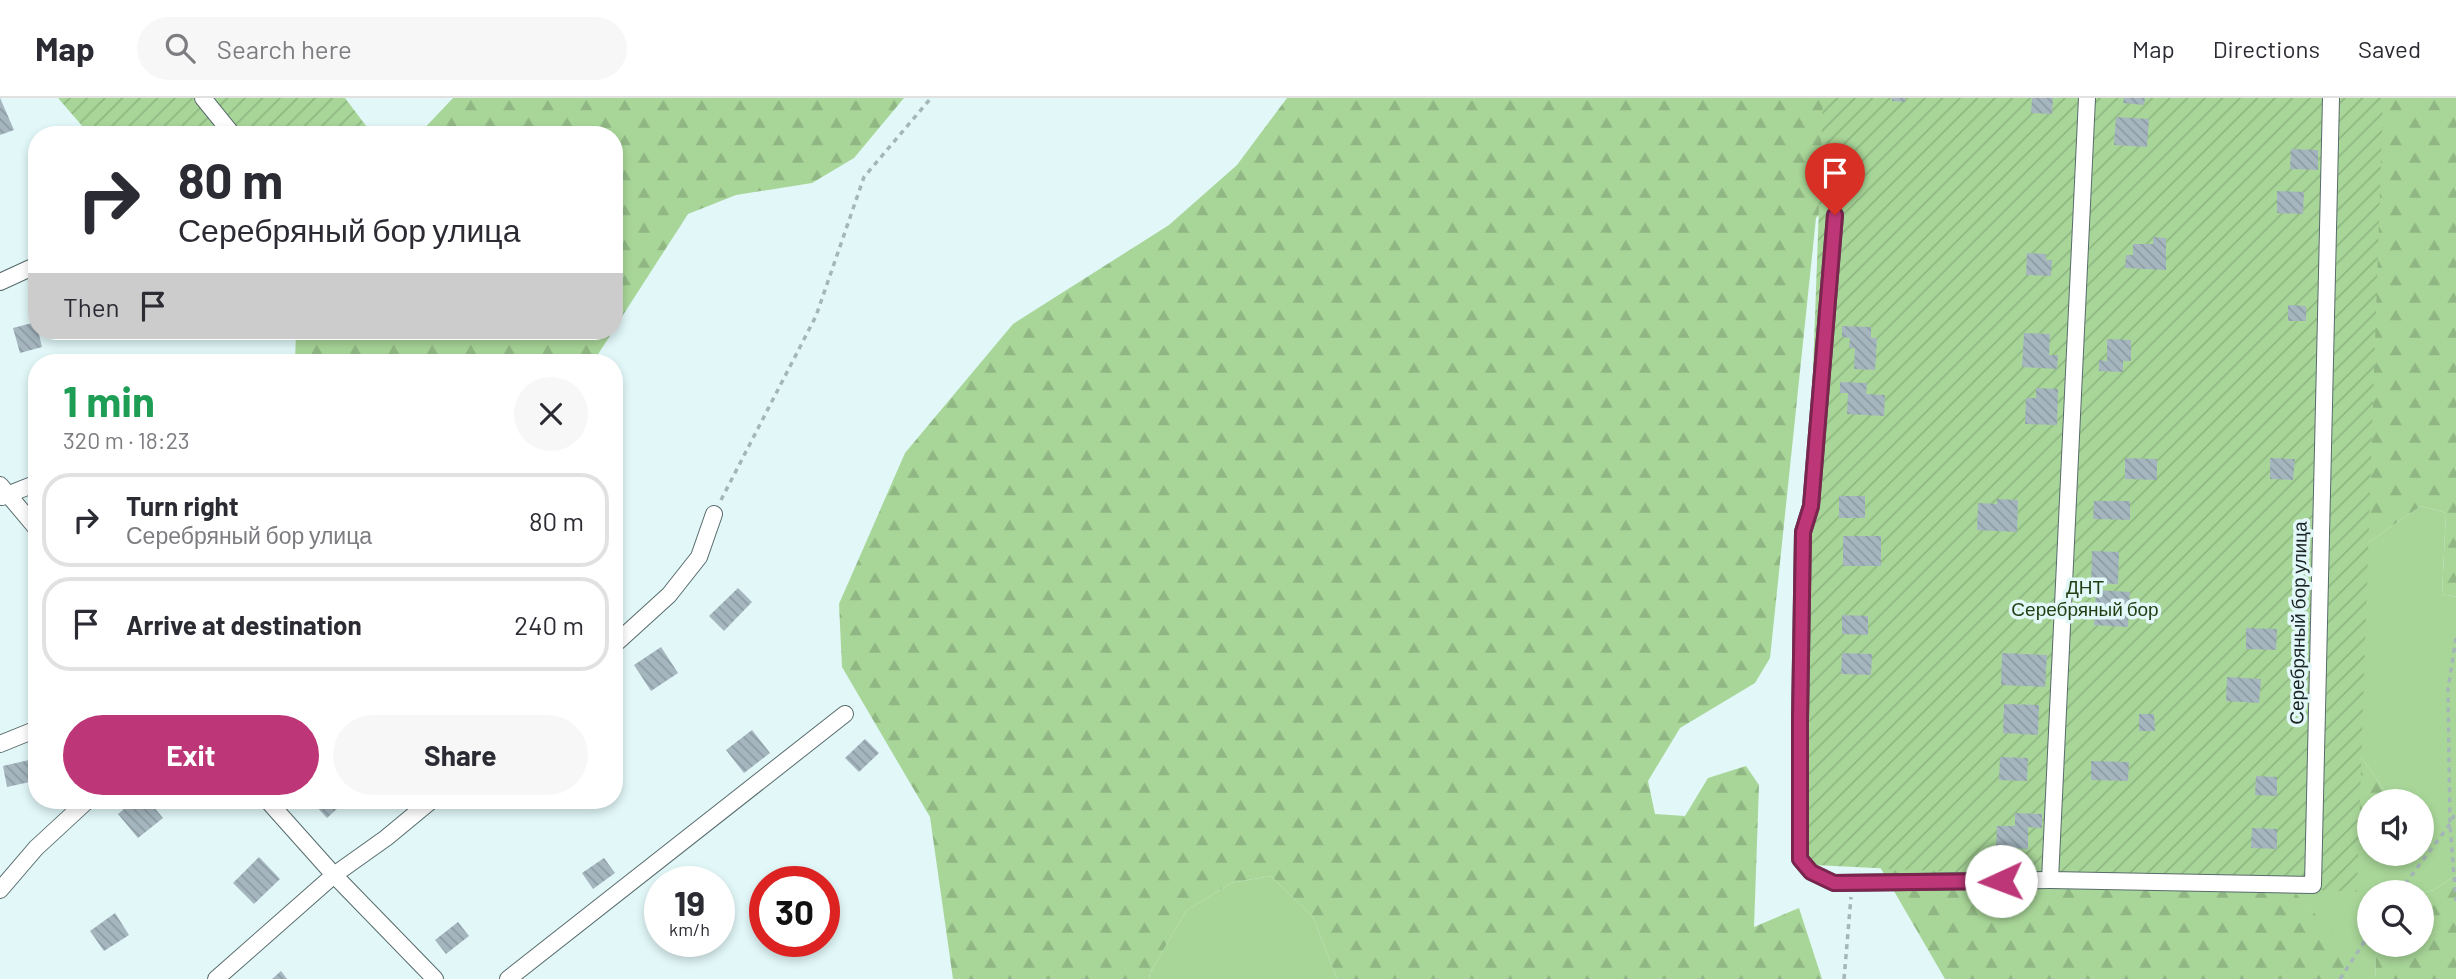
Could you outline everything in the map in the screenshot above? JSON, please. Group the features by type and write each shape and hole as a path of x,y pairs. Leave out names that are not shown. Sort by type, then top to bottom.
{"street":[{"path":"203,98 226,126"},
{"path":"2050,880 2087,98"},
{"name":"Серебряный бор улица","path":"1835,215 1811,506 1803,532 1800,859 1811,872 1834,883 1853,884 2050,880 2314,885 2331,98"},
{"path":"0,282 28,269"},
{"path":"28,486 3,493 28,519"},
{"path":"623,637 668,595 699,557 714,514"},
{"path":"508,979 845,714"},
{"path":"0,744 28,733"},
{"path":"0,890 36,848 78,809"},
{"path":"275,809 334,875 435,979"},
{"path":"216,979 334,875 421,809"}],"path":[{"path":"714,514 816,316 864,177 931,98"},
{"path":"2456,638 2448,689 2450,824 2456,901"},
{"path":"2408,880 2450,824 2456,811"},
{"path":"1844,979 1853,884"},
{"path":"2340,979 2357,953"}],"green space":[{"path":"58,98 345,98 366,126 82,126"},
{"path":"453,98 904,98 854,158 812,183 736,195 688,214 623,315 623,126 427,126"},
{"path":"1287,98 1926,98 1816,218 1770,658 1755,683 1680,728 1648,781 1655,814 1685,816 1708,778 1746,766 1759,785 1754,927 1799,908 1822,979 1337,979 1313,917 1271,876 1231,883 1186,911 1149,979 953,979 930,817 842,667 839,604 905,453 1013,324 1169,225 1237,165"},
{"name":"ДНТ Серебряный бор","path":"1823,98 2383,98 2360,789 2357,789 2357,892 1795,864"},
{"name":"ДНТ Серебряный бор","path":"1990,98 2456,98 2456,597 2442,594 2446,513 2421,506 2360,548 2350,741 2384,789 2357,789 2357,826 2293,742 2248,843 2333,933 2349,979 1945,979 1880,867"},
{"path":"296,340 607,340 598,354 295,354"},
{"path":"2421,506 2446,513 2442,594 2456,597 2456,875 2434,890 2434,880 2357,880 2357,957 2376,957 2375,979 2349,979 2332,933 2248,843 2293,743 2357,826 2357,866 2434,866 2434,789 2384,789 2350,741 2360,548"},
{"path":"2456,875 2456,979 2375,979 2376,957 2434,957 2434,890"},
{"path":"1271,876 1313,917 1337,979 1149,979 1186,911 1231,883"}],"building":[{"path":"0,98 14,130 0,135"},
{"path":"1892,98 1905,98 1905,102 1892,101"},
{"path":"2032,98 2053,98 2052,114 2031,113"},
{"path":"2124,98 2145,98 2144,105 2123,103"},
{"path":"2116,117 2149,119 2147,147 2114,145"},
{"path":"2291,149 2318,150 2318,170 2290,169"},
{"path":"2277,191 2304,192 2303,214 2277,213"},
{"path":"2153,237 2166,238 2166,270 2125,268 2126,255 2133,255 2133,244 2153,244"},
{"path":"2027,253 2046,254 2046,260 2052,260 2051,276 2026,275"},
{"path":"2288,305 2306,306 2306,321 2288,321"},
{"path":"28,324 28,340 40,340 42,347 20,353 13,328"},
{"path":"1842,326 1871,327 1871,338 1877,338 1875,370 1854,369 1855,348 1849,348 1850,338 1842,337"},
{"path":"2024,333 2050,334 2049,355 2058,355 2057,369 2022,367"},
{"path":"2107,339 2131,340 2131,361 2123,361 2123,372 2099,371 2099,360 2107,361"},
{"path":"1840,382 1867,383 1866,394 1885,395 1884,416 1847,414 1848,393 1840,393"},
{"path":"2036,388 2058,389 2057,425 2025,424 2026,398 2036,398"},
{"path":"2125,458 2157,459 2157,480 2125,479"},
{"path":"2270,458 2295,459 2293,480 2270,479"},
{"path":"1839,496 1865,496 1865,518 1839,518"},
{"path":"1997,499 2018,500 2017,532 1977,530 1978,503 1997,504"},
{"path":"2094,501 2130,501 2130,520 2093,519"},
{"path":"1843,536 1881,536 1881,566 1843,566"},
{"path":"2092,551 2119,552 2118,584 2091,583"},
{"path":"738,588 752,602 724,631 709,616"},
{"path":"2096,590 2130,592 2128,627 2094,625"},
{"path":"1842,615 1868,616 1868,635 1842,634"},
{"path":"2246,628 2277,629 2276,650 2246,649"},
{"path":"661,647 678,673 651,691 634,665"},
{"path":"1842,653 1872,654 1871,675 1841,674"},
{"path":"2002,653 2047,655 2045,687 2001,685"},
{"path":"2227,677 2261,679 2259,703 2226,701"},
{"path":"2004,704 2039,705 2038,735 2003,733"},
{"path":"2139,714 2154,714 2155,731 2139,731"},
{"path":"752,730 770,753 744,773 726,750"},
{"path":"865,739 879,753 859,772 845,758"},
{"path":"2000,757 2028,758 2027,781 1999,780"},
{"path":"28,760 28,782 7,787 3,766"},
{"path":"2091,761 2129,762 2128,781 2091,780"},
{"path":"2256,776 2277,777 2277,796 2255,795"},
{"path":"124,809 156,809 163,818 138,838 118,814"},
{"path":"319,809 337,809 327,818"},
{"path":"2015,813 2042,814 2042,828 2028,827 2028,849 1996,847 1997,826 2015,826"},
{"path":"2252,828 2277,829 2277,849 2251,848"},
{"path":"259,857 280,879 254,904 233,883"},
{"path":"604,858 615,873 593,889 582,873"},
{"path":"115,913 129,935 104,951 90,931"},
{"path":"458,922 469,936 446,954 435,940"},
{"path":"281,971 287,979 272,979"}],"route":[{"path":"1835,215 1811,506 1803,532 1800,859 1811,872 1834,883 2001,881"}]}
